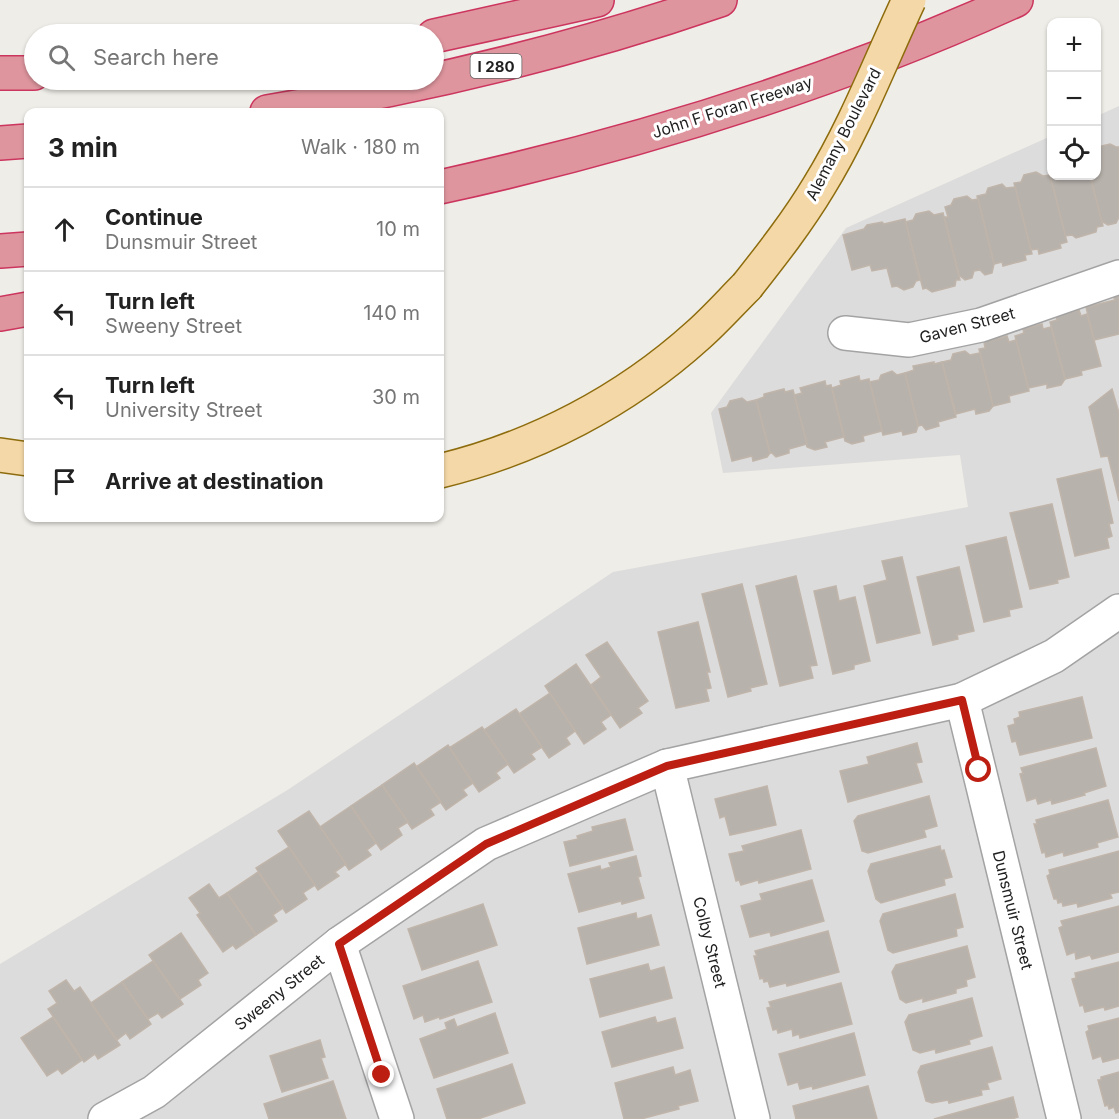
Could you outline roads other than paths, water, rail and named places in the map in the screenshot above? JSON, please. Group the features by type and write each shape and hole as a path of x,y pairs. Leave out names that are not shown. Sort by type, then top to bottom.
{"highway":[{"path":"444,34 597,0"},
{"name":"I 280","path":"444,77 501,65 622,31 720,0"},
{"name":"John F Foran Freeway","path":"444,186 610,146 678,126 871,61 1016,0"},
{"path":"0,73 24,73"},
{"name":"I 280","path":"292,108 386,90"},
{"path":"0,143 24,141"},
{"path":"444,203 610,146"},
{"path":"0,251 24,249"},
{"path":"0,314 24,310"}],"main road":[{"name":"Alemany Boulevard","path":"444,470 477,462 541,437 597,409 647,376 699,335 747,286 788,234 821,184 849,130 909,0"},
{"path":"0,455 24,458"}],"street":[{"name":"Gaven Street","path":"845,333 909,340 981,325 1119,277"},
{"name":"Sweeny Street","path":"105,1119 154,1092 339,944 486,844 667,766 962,700 1054,656 1119,611"},
{"name":"Dunsmuir Street","path":"962,700 1064,1119"},
{"name":"Colby Street","path":"667,766 753,1119"},
{"path":"339,944 397,1119"}]}
